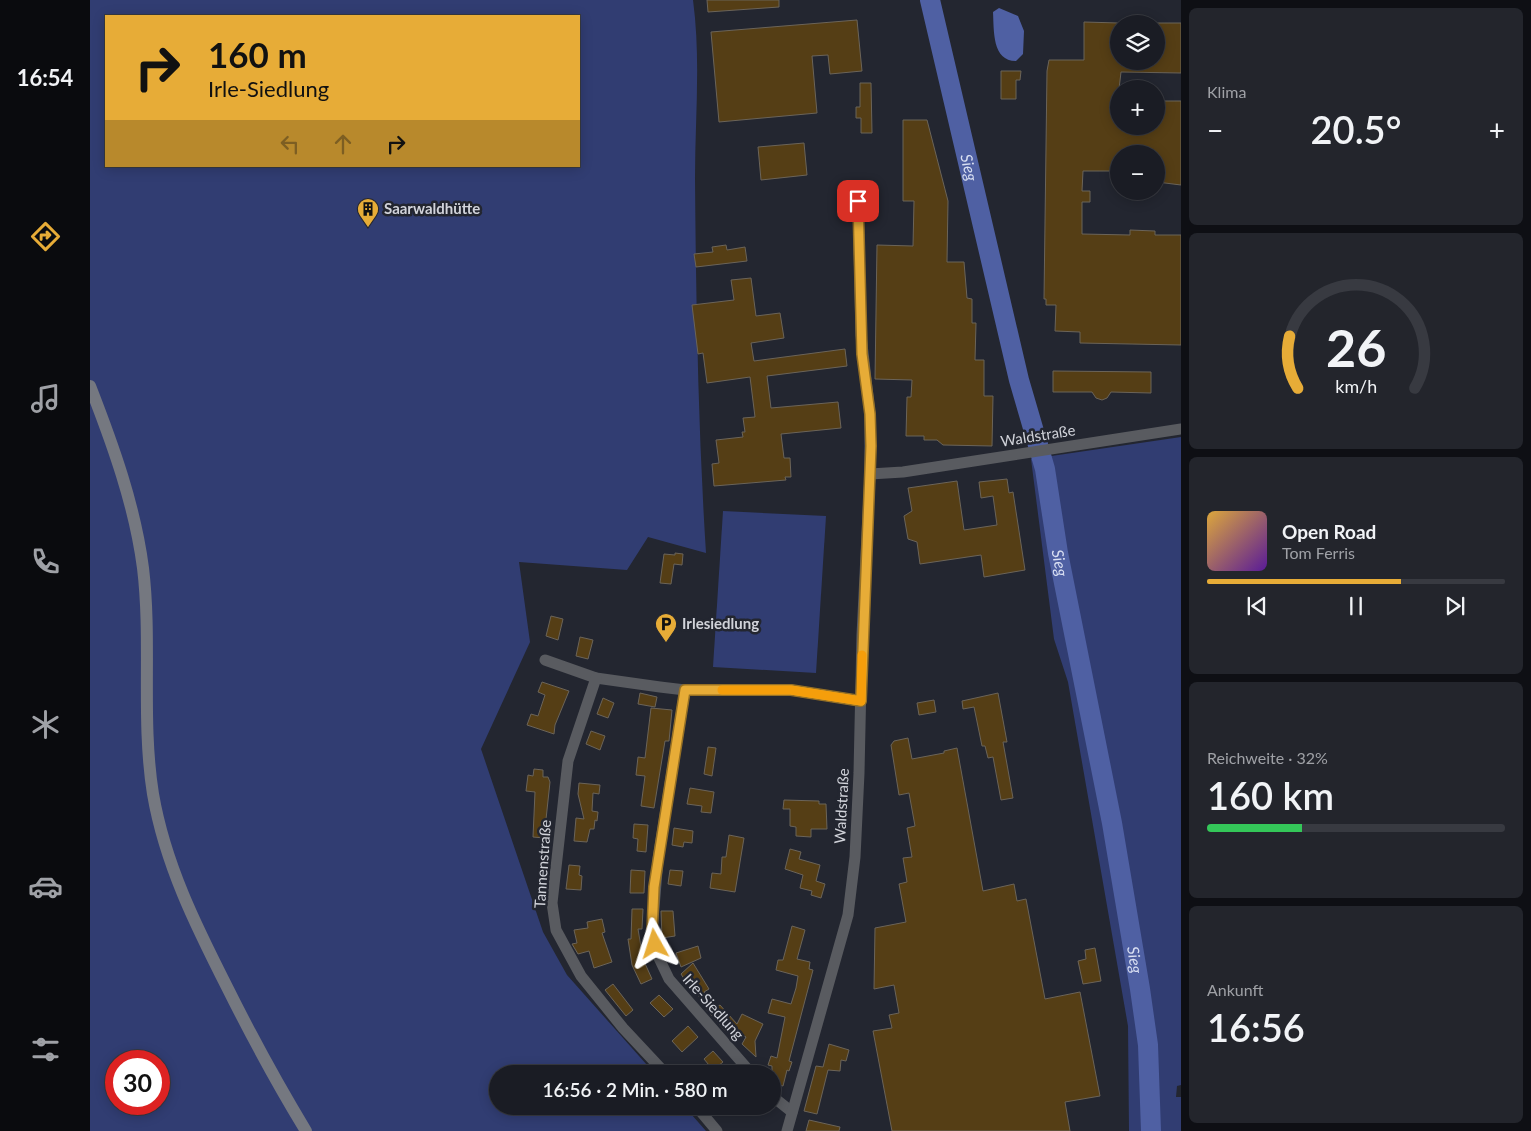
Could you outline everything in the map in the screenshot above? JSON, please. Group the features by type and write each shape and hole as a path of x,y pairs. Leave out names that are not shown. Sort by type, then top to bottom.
{"main road":[{"path":"90,386 127,494 140,551 146,605 147,745 153,793 164,842 193,920 248,1028 306,1131"}],"street":[{"name":"Waldstraße","path":"787,1131 848,915 855,857 870,474 870,414 861,335 858,201"},
{"name":"Waldstraße","path":"870,474 903,472 1181,428"},
{"path":"545,660 596,678 685,690 791,690 861,701"},
{"name":"Tannenstraße","path":"596,678 568,761 553,886 552,903 556,930 581,976 623,1028 658,1065"},
{"name":"Irle-Siedlung","path":"685,690 658,859 652,932 658,956 668,979 744,1065"},
{"path":"781,1103 792,1112"},
{"path":"704,1115 717,1131"}],"shaded area":[{"path":"90,0 693,0 697,44 695,178 698,365 706,553 648,537 627,570 519,562 530,642 481,749 543,932 567,975 647,1065 489,1065 489,1115 692,1115 706,1131 90,1131"},
{"path":"999,8 1018,16 1024,31 1023,54 1016,61 1008,60 998,51 994,36 993,12"},
{"path":"1181,437 1181,1085 1177,1086 1176,1097 1181,1097 1181,1131 1129,1131 1128,1026 1068,682 1054,639 1031,459"},
{"path":"723,511 826,516 816,673 713,667"}],"building":[{"path":"707,0 779,0 779,7 708,12"},
{"path":"857,20 862,71 830,74 828,55 812,56 817,113 719,122 711,32"},
{"path":"1084,22 1110,23 1110,70 1165,70 1165,23 1181,23 1181,73 1121,72 1120,80 1110,80 1110,135 1165,135 1165,101 1181,101 1181,185 1165,183 1165,145 1110,145 1110,171 1083,171 1082,191 1090,191 1090,202 1082,202 1082,234 1130,235 1130,230 1155,231 1155,235 1181,235 1181,345 1080,343 1080,332 1055,331 1056,305 1046,305 1046,299 1044,299 1047,71 1049,60 1084,60"},
{"path":"1001,71 1021,71 1020,80 1016,80 1016,99 1001,99"},
{"path":"860,83 871,83 872,133 861,133 861,118 856,118 856,107 860,107"},
{"path":"903,120 927,120 948,201 947,262 964,262 967,298 972,299 972,323 976,323 975,360 984,360 984,396 993,396 992,446 943,445 937,440 924,440 924,436 906,436 907,397 911,397 912,380 875,379 877,245 913,246 914,201 903,201"},
{"path":"804,143 807,175 761,180 758,147"},
{"path":"726,245 727,250 745,247 747,261 696,267 694,254 713,252 712,247"},
{"path":"751,278 756,316 780,313 784,338 751,343 754,361 845,349 847,366 767,376 771,408 838,402 841,428 781,434 784,458 790,458 791,477 785,477 786,480 714,486 712,464 719,463 716,440 743,437 742,432 745,432 743,418 755,417 750,377 707,383 703,353 698,354 692,305 734,300 731,280"},
{"path":"1053,371 1151,372 1151,393 1111,392 1107,398 1102,400 1096,398 1092,392 1053,392"},
{"path":"1007,479 1009,493 1013,492 1025,570 984,577 981,555 920,564 917,542 908,539 904,516 912,511 908,488 957,481 964,530 997,525 993,496 981,498 979,482"},
{"path":"675,553 683,554 682,565 674,564 671,584 660,583 664,554 675,555"},
{"path":"551,616 563,619 558,640 546,636"},
{"path":"580,637 593,640 588,659 576,656"},
{"path":"542,682 569,691 555,725 554,734 527,725 531,714 538,716 545,695 538,692"},
{"path":"640,693 657,697 655,707 638,704"},
{"path":"998,693 1007,742 1003,742 1013,798 1001,800 993,757 988,758 985,746 982,746 974,707 963,709 962,701"},
{"path":"603,698 614,703 608,718 597,714"},
{"path":"934,700 936,712 919,715 917,703"},
{"path":"651,708 672,710 669,741 665,741 654,808 641,806 645,776 636,775 638,757 645,758"},
{"path":"591,731 605,736 600,750 586,744"},
{"path":"908,738 912,759 944,753 944,751 957,748 983,891 1014,884 1017,901 1026,899 1045,999 1080,992 1100,1096 1065,1102 1070,1131 892,1131 873,1031 892,1028 889,1015 899,1013 894,985 874,989 875,928 906,922 899,884 907,882 903,858 912,857 907,828 915,826 909,793 899,795 891,745 894,741"},
{"path":"708,747 716,748 712,776 704,774"},
{"path":"534,769 543,770 543,777 548,777 550,782 544,838 533,837 535,792 526,791 528,775 533,776"},
{"path":"579,783 600,785 599,794 593,793 592,811 598,812 597,821 595,820 594,829 590,829 587,842 574,841 576,818 584,819 578,794"},
{"path":"690,788 714,792 711,813 701,812 702,806 687,804"},
{"path":"784,800 819,801 819,804 826,804 827,829 811,829 811,837 796,836 796,827 790,826 790,809 783,809"},
{"path":"634,824 648,825 646,852 637,851 638,839 633,838"},
{"path":"674,828 693,831 692,843 684,842 683,847 672,845"},
{"path":"729,835 744,838 735,892 710,888 712,873 721,874 722,857 726,857"},
{"path":"790,849 801,852 799,859 820,865 816,881 825,884 821,898 811,895 812,891 800,888 803,875 785,869"},
{"path":"569,865 580,866 579,875 582,876 581,890 566,889"},
{"path":"631,870 645,871 644,893 630,893"},
{"path":"670,870 683,871 681,886 668,884"},
{"path":"632,909 643,909 642,929 638,929 643,959 652,979 641,984 632,965 628,939 631,939"},
{"path":"661,911 673,911 675,936 662,938"},
{"path":"602,919 605,932 602,933 612,962 594,968 589,951 578,954 572,944 577,943 574,930 588,928 587,922"},
{"path":"792,926 805,930 797,959 810,962 809,969 813,970 789,1061 792,1062 789,1071 787,1070 783,1086 781,1085 781,1065 768,1065 771,1056 777,1058 785,1017 768,1013 772,999 791,1004 798,976 776,970 778,960 783,960"},
{"path":"698,946 701,958 681,967 676,953"},
{"path":"1095,948 1101,981 1083,984 1078,961 1086,959 1085,950"},
{"path":"693,963 709,989 704,992 717,1007 720,1005 737,1024 742,1014 763,1024 755,1041 756,1057 742,1044 746,1037 731,1029 727,1033 706,1009 695,989 692,991 681,974"},
{"path":"613,984 633,1010 626,1016 605,990"},
{"path":"659,995 673,1009 664,1017 650,1003"},
{"path":"688,1026 698,1037 682,1052 672,1041"},
{"path":"829,1044 849,1050 846,1061 841,1060 840,1071 828,1070 817,1114 804,1111 816,1066 823,1067"},
{"path":"713,1051 723,1062 719,1065 709,1065 704,1059"},
{"path":"809,1120 840,1127 839,1131 806,1131"}],"waterway":[{"name":"Sieg","path":"930,0 1019,380 1045,469 1058,553 1112,823 1140,989 1148,1045 1151,1131"}],"slow traffic":[{"path":"722,690 791,690 861,701 862,655"}],"place":[{"name":"Saarwaldhütte","path":"368,228"},
{"name":"Irlesiedlung","path":"666,643"}],"route":[{"path":"655,944 652,932 654,887 685,690 791,690 861,701 862,635 871,446 870,414 862,354 858,201"}]}
